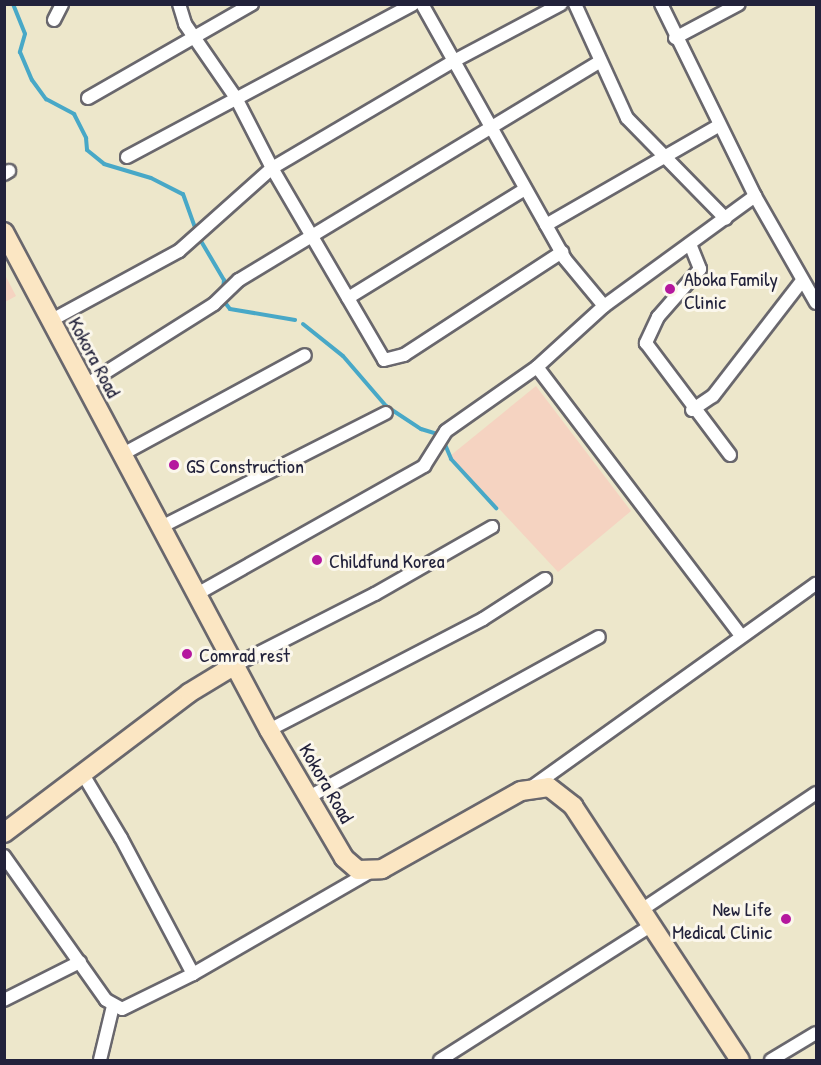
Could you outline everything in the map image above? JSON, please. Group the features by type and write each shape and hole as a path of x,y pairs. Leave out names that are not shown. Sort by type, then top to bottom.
{"street":[{"path":"54,20 62,4"},
{"path":"179,4 195,38 236,98 272,168 314,235 380,356 391,361 562,252"},
{"path":"88,99 252,4"},
{"path":"126,157 413,4"},
{"path":"422,4 562,252 604,306"},
{"path":"51,321 179,251 272,168 454,60 561,4"},
{"path":"574,4 627,118 664,159 726,219"},
{"path":"661,4 718,126 816,303"},
{"path":"675,38 739,4"},
{"path":"84,386 214,304 239,280 600,61"},
{"path":"546,225 718,126"},
{"path":"348,298 525,189"},
{"path":"197,594 424,466 441,435 537,367 604,306 755,196"},
{"name":"Kokora Road","path":"4,232 269,730 344,858 358,870 371,872"},
{"path":"690,244 700,269 658,317 646,343 692,410 730,455"},
{"path":"692,410 713,396 802,281"},
{"path":"121,455 305,355"},
{"path":"537,367 741,636"},
{"path":"161,527 386,413"},
{"path":"4,833 84,776 189,693 235,665 375,594 492,527"},
{"path":"269,730 483,619 545,579"},
{"path":"112,1006 132,1007 371,872 531,788 816,584"},
{"path":"309,797 599,637"},
{"path":"84,776 122,838 193,974"},
{"path":"531,788 549,787 573,806 645,919 740,1060"},
{"path":"440,1060 645,919 816,793"},
{"path":"4,856 112,1006 100,1060"},
{"path":"4,1000 80,962"},
{"path":"771,1060 816,1033"}],"shaded area":[{"path":"5,275 16,296 5,302 4,301"},
{"path":"536,386 631,511 558,572 450,456"}],"waterway":[{"path":"13,4 25,34 20,52 32,80 46,99 74,114 86,138 87,150 104,164 151,178 183,194 198,236 224,280 223,290"},
{"path":"223,300 230,309 295,320"},
{"path":"303,324 343,356 386,406 421,429 441,435 451,459 496,508"}],"place":[{"name":"Aboka Family Clinic","path":"670,289"},
{"name":"GS Construction","path":"174,465"},
{"name":"Childfund Korea","path":"317,560"},
{"name":"Comrad rest","path":"187,654"},
{"name":"New Life Medical Clinic","path":"786,919"}]}
